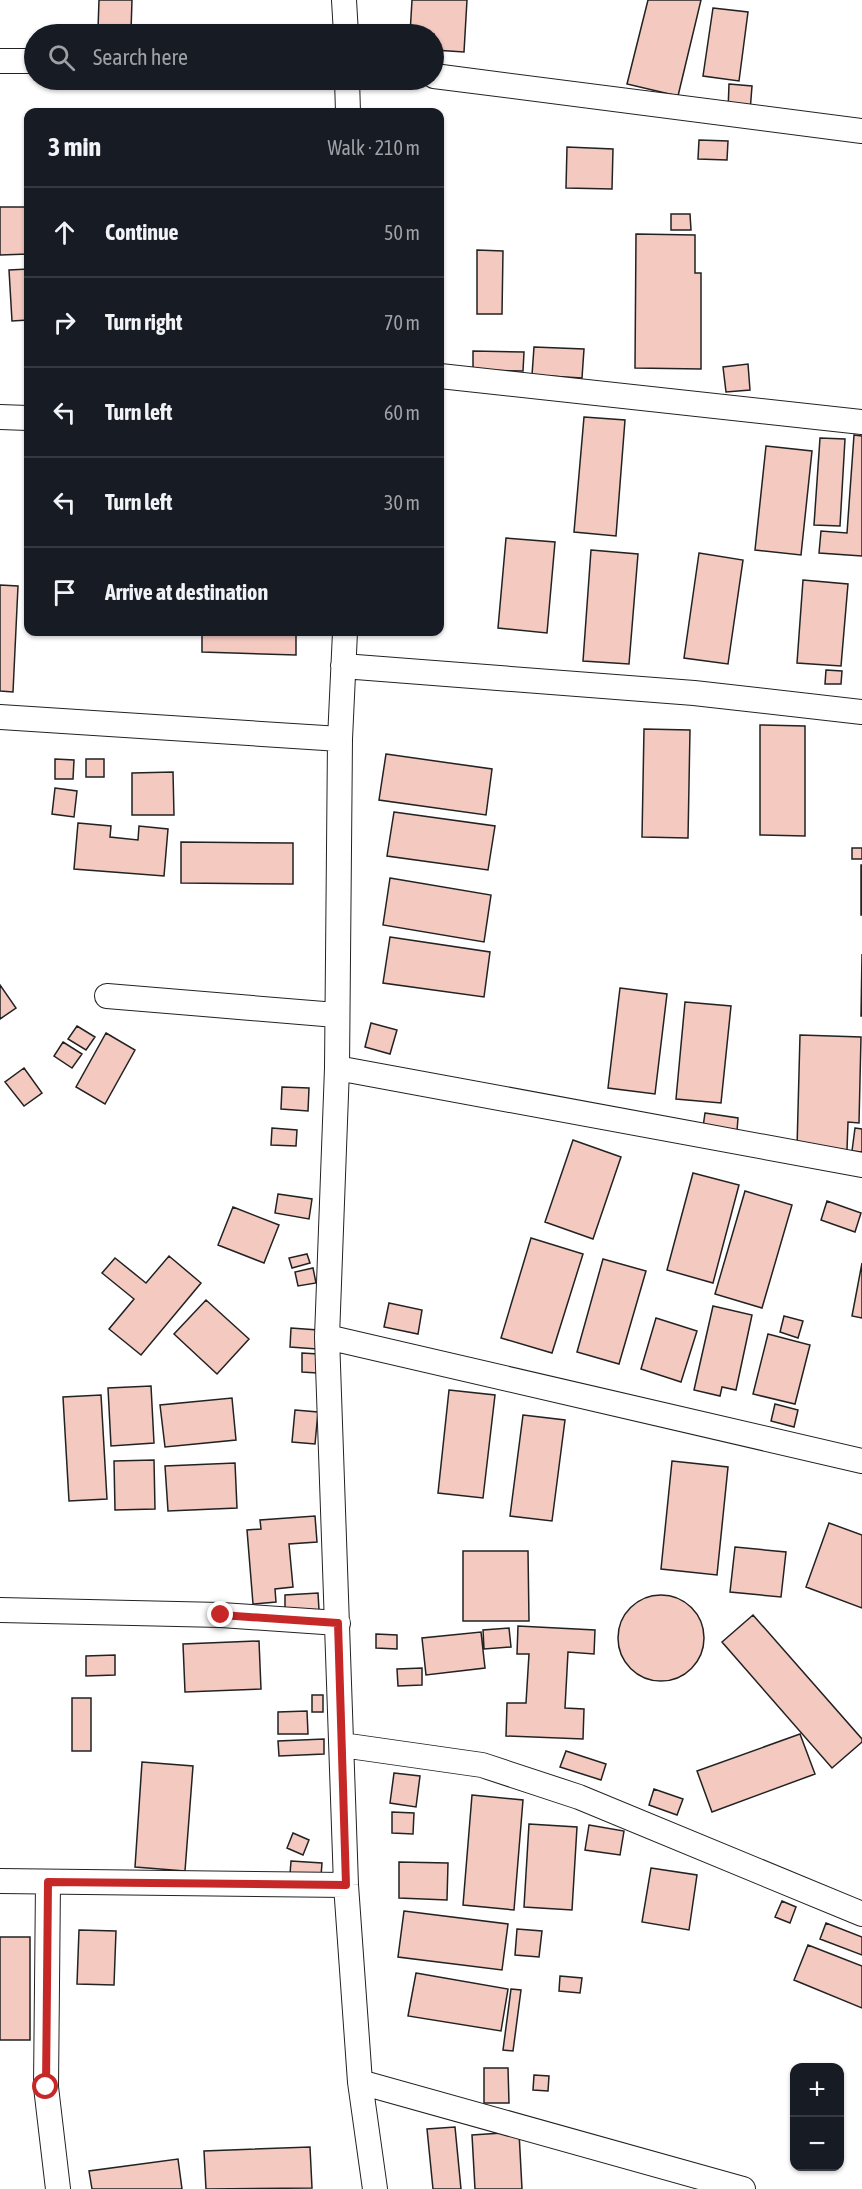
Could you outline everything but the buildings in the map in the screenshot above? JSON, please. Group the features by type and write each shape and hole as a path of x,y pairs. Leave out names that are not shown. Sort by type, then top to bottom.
{"street":[{"path":"344,0 345,24"},
{"path":"0,61 24,61"},
{"path":"444,77 633,104 862,131"},
{"path":"347,90 348,108"},
{"path":"444,376 862,422"},
{"path":"0,417 24,418"},
{"path":"345,636 340,739 337,1068 327,1337 346,1885 360,2082 375,2189"},
{"path":"344,666 694,693 862,712"},
{"path":"0,717 340,739"},
{"path":"107,996 336,1015"},
{"path":"337,1068 862,1164"},
{"path":"327,1337 862,1461"},
{"path":"0,1610 221,1615 338,1623"},
{"path":"342,1745 482,1765 557,1790 862,1914"},
{"path":"0,1881 346,1885"},
{"path":"48,1882 46,2087 58,2189"},
{"path":"360,2082 742,2189"}],"route":[{"path":"46,2087 48,1882 346,1885 338,1623 221,1615"}]}
